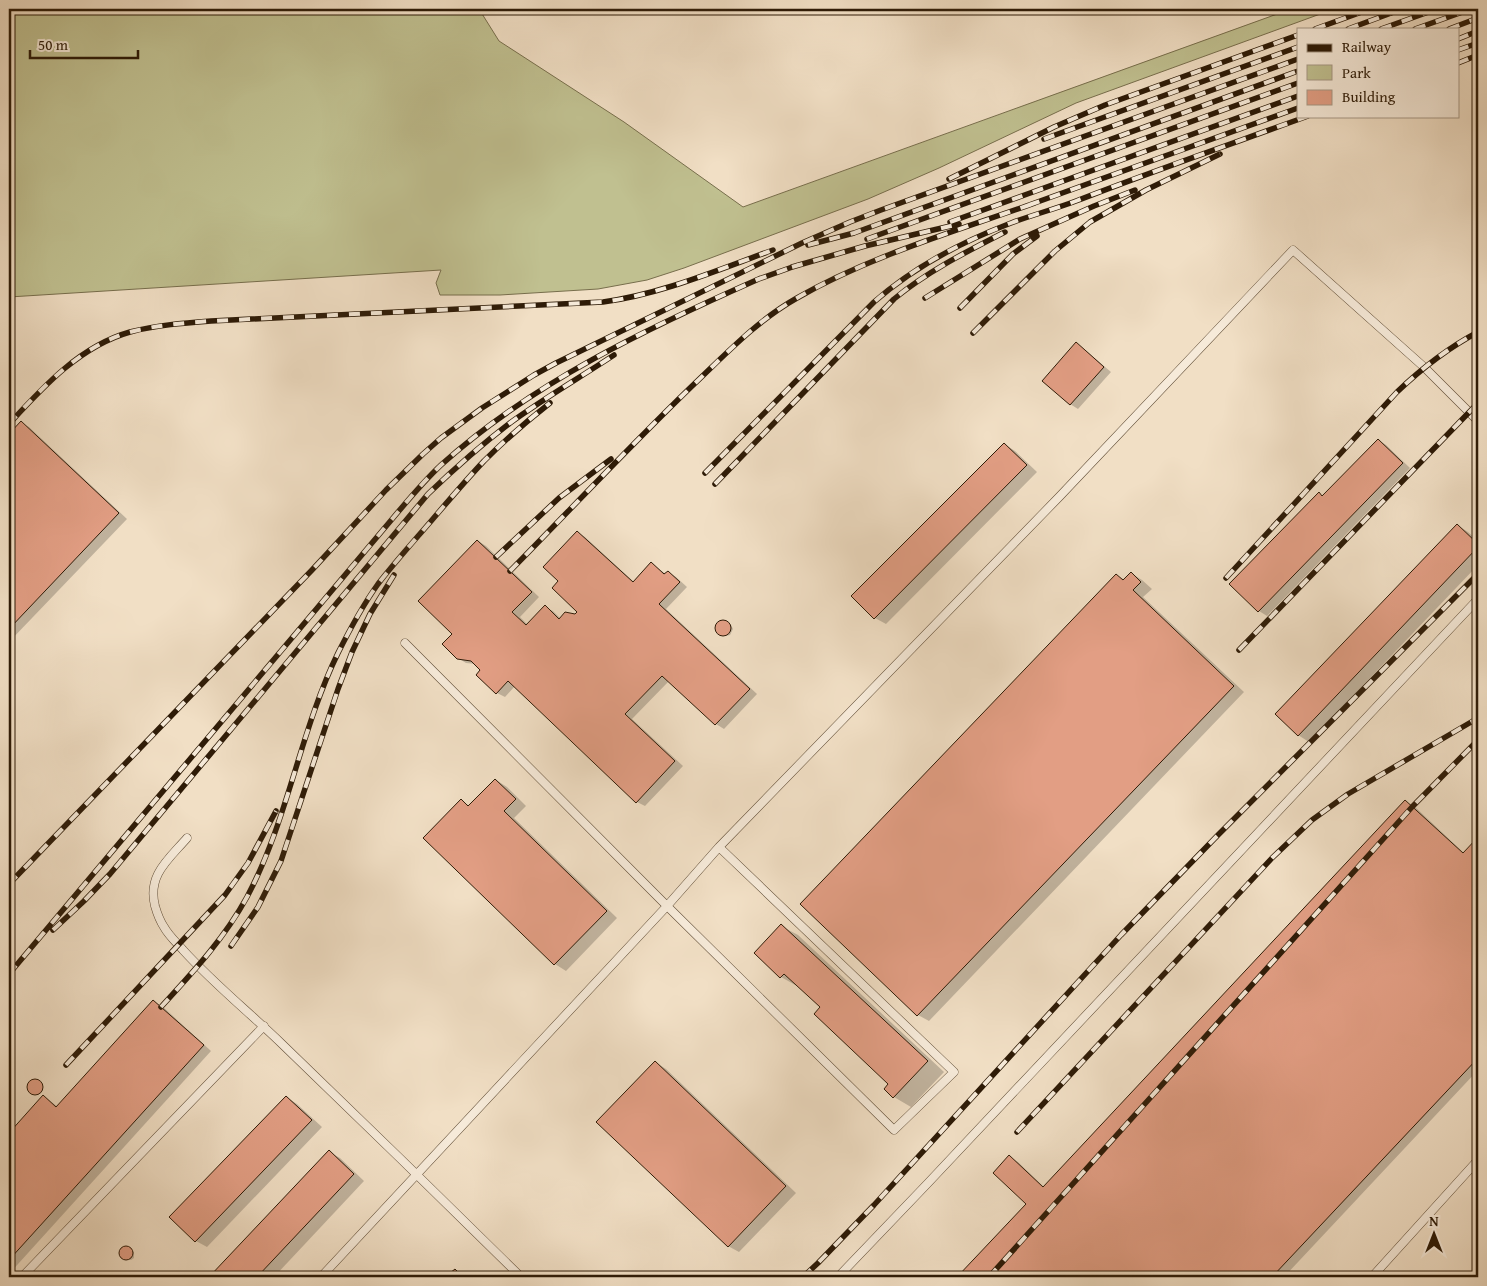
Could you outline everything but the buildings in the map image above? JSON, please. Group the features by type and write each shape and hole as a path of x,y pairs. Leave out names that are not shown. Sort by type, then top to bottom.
{"lane":[{"path":"321,1277 667,906 719,846 1053,503 1293,250 1424,367 1478,421"},
{"path":"838,1277 1478,599"},
{"path":"405,643 894,1130 954,1072 719,846"},
{"path":"188,838 162,866 157,876 154,891 154,900 160,920 169,934 198,967 264,1026 521,1277"},
{"path":"22,1277 264,1026"},
{"path":"1372,1277 1478,1160"}],"green space":[{"path":"9,9 479,9 499,41 624,122 743,207 1291,9 1334,9 1076,103 939,168 868,199 647,280 598,289 500,295 440,295 436,283 441,270 9,297"}],"railway":[{"path":"1318,28 1370,9"},
{"path":"1351,28 1402,9"},
{"path":"1384,28 1437,9"},
{"path":"1418,28 1471,9"},
{"path":"1452,28 1478,18"},
{"path":"1460,38 1478,31"},
{"path":"949,179 1054,127 1105,105 1297,35"},
{"path":"1460,49 1478,43"},
{"path":"1044,139 1297,47"},
{"path":"1460,62 1478,55"},
{"path":"9,884 312,570 386,490 441,438 482,408 556,363 802,243 850,222 1297,59"},
{"path":"808,245 854,233 1297,71"},
{"path":"867,239 1297,83"},
{"path":"950,222 1297,96"},
{"path":"1029,205 1297,108"},
{"path":"705,473 874,302 889,289 939,256 974,238 1011,223 1302,118"},
{"path":"973,333 1055,251 1090,222 1146,190 1220,154"},
{"path":"925,298 1020,239 1135,190"},
{"path":"510,571 690,388 754,328 782,307 854,269 944,234 1035,203"},
{"path":"792,267 865,246 959,224"},
{"path":"715,484 894,299 934,271 1005,232"},
{"path":"960,308 1013,254 1037,236"},
{"path":"9,424 64,369 95,347 112,338 130,332 170,325 211,321 603,302 668,287 773,250"},
{"path":"756,280 798,265"},
{"path":"9,974 404,504 441,465 514,408 593,359 634,337 761,278"},
{"path":"1226,578 1397,392 1436,359 1478,332"},
{"path":"53,930 110,874 428,494 468,457 510,423 614,355"},
{"path":"161,1007 218,941 247,897 261,868 284,807 325,683 338,653 367,600 391,568 477,468 508,438 550,403"},
{"path":"1239,650 1478,403"},
{"path":"496,557 559,498 611,459"},
{"path":"803,1277 874,1205 1121,935 1478,574"},
{"path":"231,946 258,907 281,861 352,652 370,614 394,575"},
{"path":"1017,1132 1272,858 1312,820 1348,794 1478,718"},
{"path":"989,1277 1412,807 1478,740"},
{"path":"66,1065 225,895 248,863 276,811"}]}
